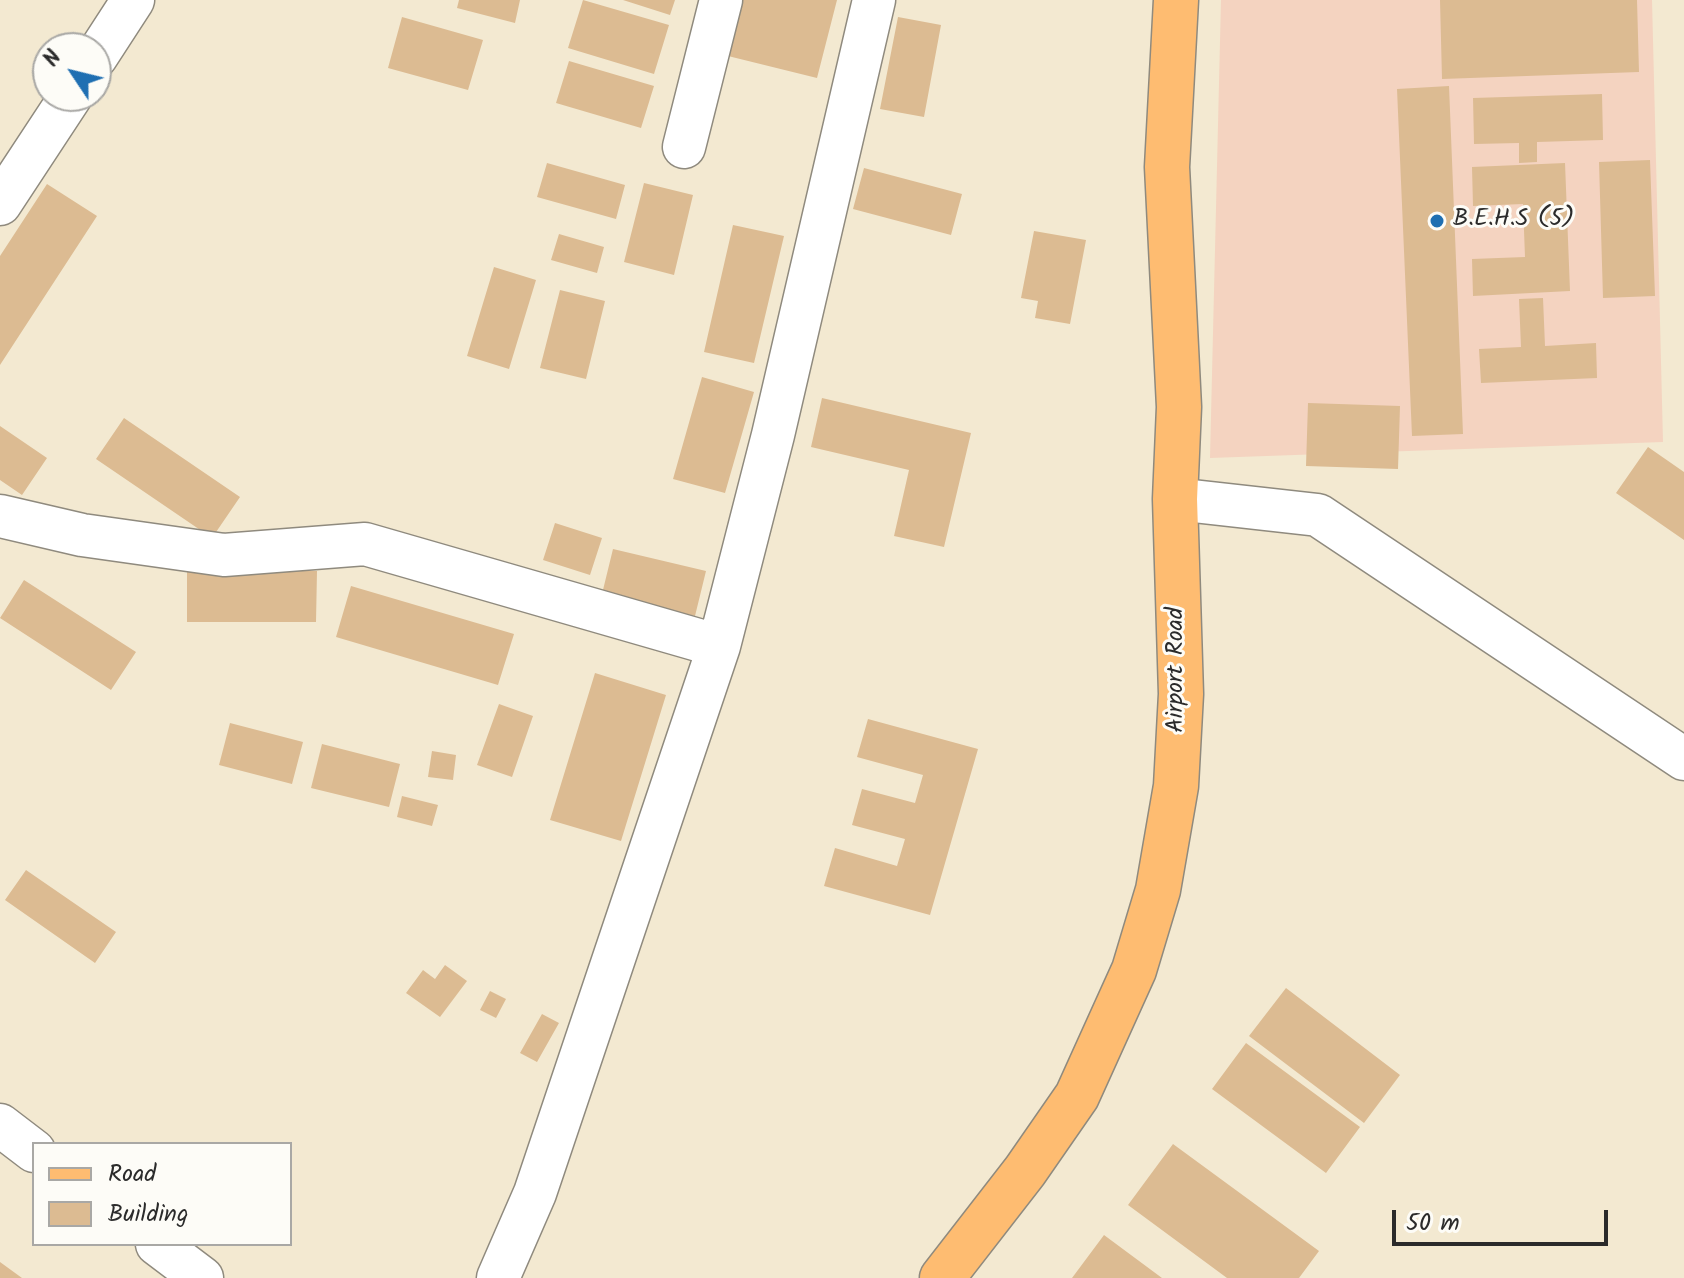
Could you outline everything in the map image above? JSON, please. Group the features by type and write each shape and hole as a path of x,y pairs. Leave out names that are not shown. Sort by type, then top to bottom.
{"main road":[{"name":"Airport Road","path":"942,1278 1025,1171 1077,1096 1134,970 1158,890 1176,786 1181,694 1175,499 1179,407 1167,167 1176,0"}],"street":[{"path":"112,32 133,0"},
{"path":"684,147 721,0"},
{"path":"498,1278 535,1193 719,646 773,435 874,0"},
{"path":"0,204 60,112"},
{"path":"1175,499 1318,515 1684,759"},
{"path":"0,516 82,535 224,555 365,544 719,646"},
{"path":"0,1125 32,1149"},
{"path":"160,1246 202,1278"}],"shaded area":[{"name":"B.E.H.S (5)","path":"1221,0 1652,0 1663,442 1210,458"}],"building":[{"path":"459,0 520,0 515,23 457,8"},
{"path":"583,0 669,25 654,74 568,48"},
{"path":"623,0 675,0 670,15"},
{"path":"742,0 837,0 817,78 728,56"},
{"path":"1440,0 1637,0 1639,72 1442,79"},
{"path":"402,17 483,40 468,90 388,68"},
{"path":"898,17 941,25 924,117 880,109"},
{"path":"569,61 654,86 641,128 556,103"},
{"path":"1449,86 1463,434 1412,436 1397,89"},
{"path":"1602,94 1603,140 1537,142 1537,162 1519,163 1519,143 1474,144 1473,98"},
{"path":"1650,160 1655,296 1603,298 1599,162"},
{"path":"547,163 625,185 616,219 537,197"},
{"path":"1565,163 1570,291 1473,296 1472,259 1525,257 1523,204 1473,206 1472,167"},
{"path":"864,168 962,194 951,235 853,209"},
{"path":"644,183 693,195 674,275 624,262"},
{"path":"47,184 97,216 0,365 0,256"},
{"path":"733,225 784,236 754,363 704,352"},
{"path":"1034,231 1086,240 1070,324 1035,318 1038,301 1021,298"},
{"path":"559,234 604,247 597,273 551,260"},
{"path":"494,267 536,280 509,369 467,356"},
{"path":"560,290 605,301 586,379 540,368"},
{"path":"1543,298 1545,346 1596,343 1597,378 1481,383 1479,349 1521,347 1519,299"},
{"path":"702,377 754,392 725,493 673,479"},
{"path":"822,398 971,433 944,547 894,536 909,470 811,447"},
{"path":"1308,403 1400,406 1398,469 1306,466"},
{"path":"124,418 240,497 212,538 96,459"},
{"path":"0,426 47,458 22,495 0,480"},
{"path":"1648,447 1684,472 1684,540 1616,493"},
{"path":"555,523 602,538 590,575 543,560"},
{"path":"613,549 706,571 695,616 602,594"},
{"path":"187,570 317,571 316,622 187,622"},
{"path":"24,580 136,652 111,690 0,618"},
{"path":"351,586 514,634 498,685 336,637"},
{"path":"595,673 666,695 621,841 550,820"},
{"path":"499,704 533,716 512,777 477,765"},
{"path":"868,719 978,749 930,915 824,886 835,848 897,866 905,839 852,825 862,789 915,803 923,775 857,757"},
{"path":"230,723 303,742 292,784 219,765"},
{"path":"322,744 400,764 389,807 311,788"},
{"path":"432,751 456,755 453,780 428,777"},
{"path":"402,796 438,805 432,826 397,817"},
{"path":"26,870 116,932 95,963 5,900"},
{"path":"445,965 467,981 440,1017 406,993 423,970 435,979"},
{"path":"1286,988 1400,1075 1364,1123 1249,1036"},
{"path":"490,991 506,999 496,1018 480,1010"},
{"path":"542,1014 559,1023 537,1062 520,1053"},
{"path":"1246,1043 1360,1127 1326,1173 1212,1089"},
{"path":"1173,1144 1319,1251 1299,1278 1227,1278 1128,1205"},
{"path":"1104,1235 1162,1278 1072,1278"},
{"path":"0,1262 22,1278 0,1278"}],"place":[{"name":"B.E.H.S (5)","path":"1437,221"}]}
